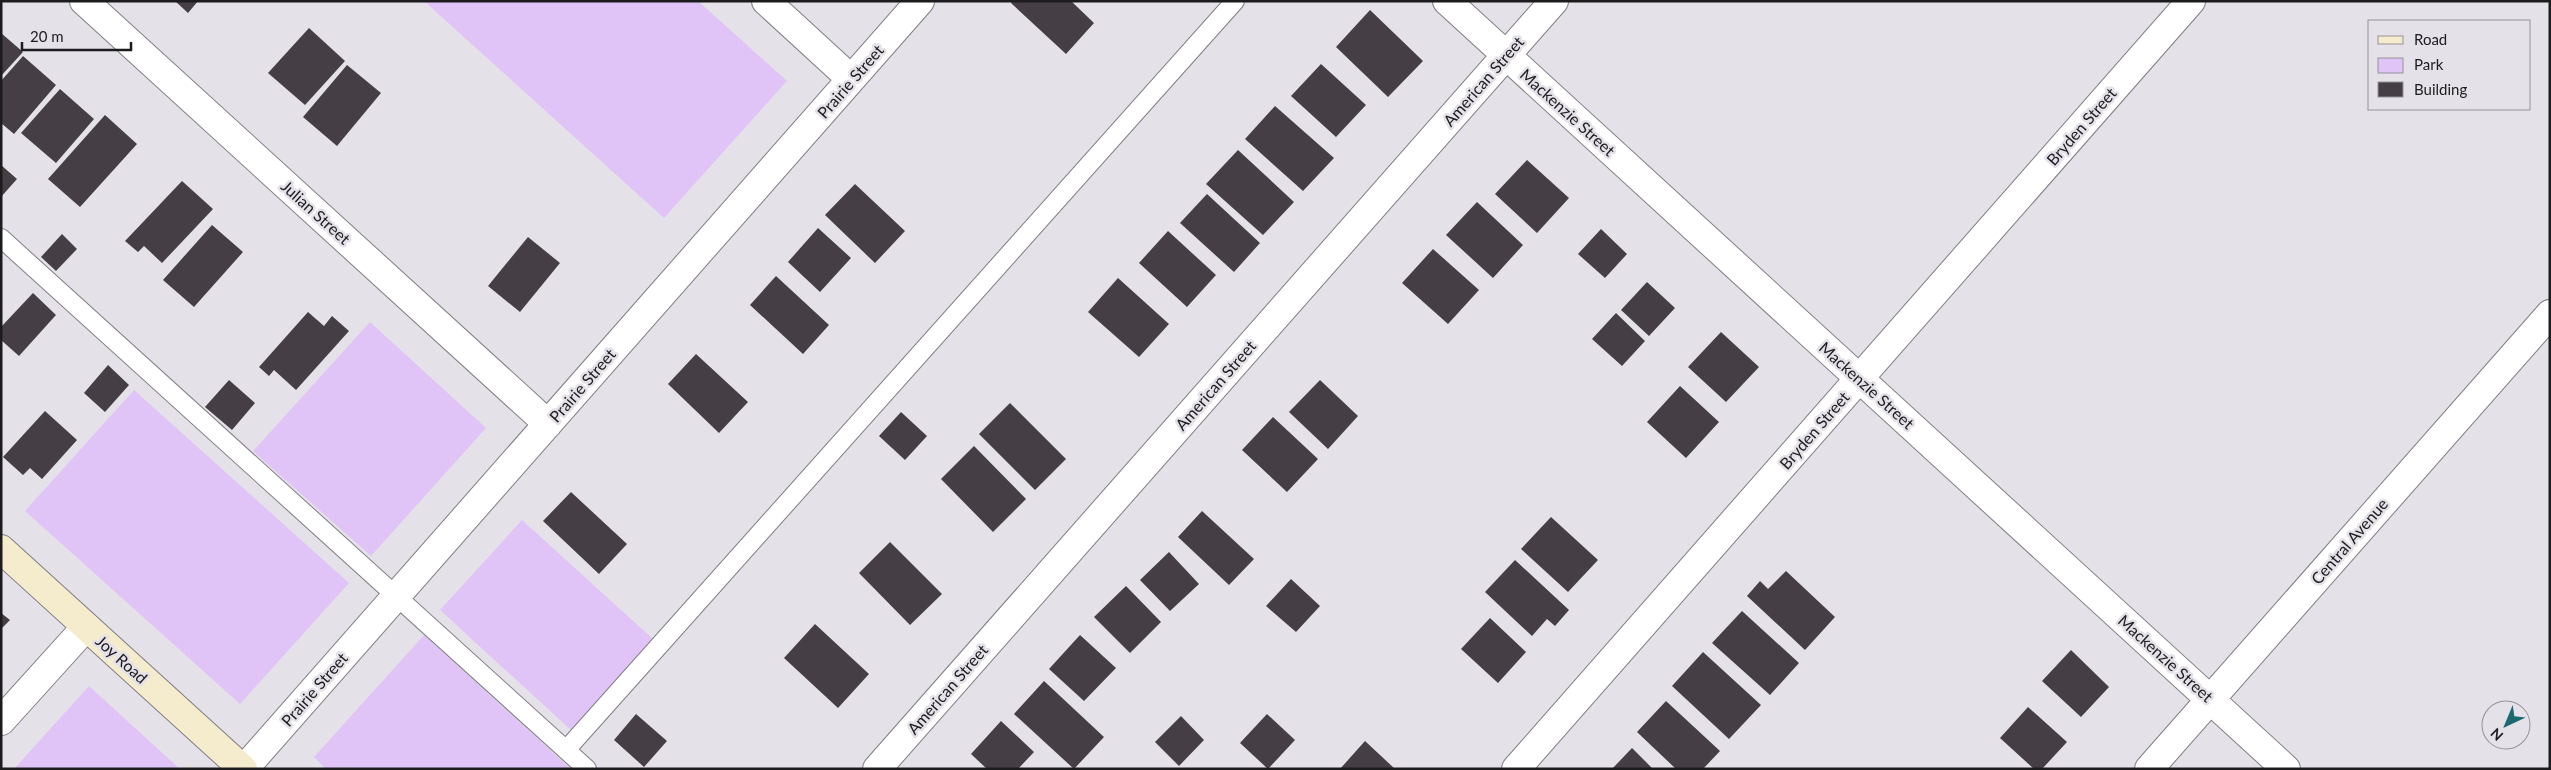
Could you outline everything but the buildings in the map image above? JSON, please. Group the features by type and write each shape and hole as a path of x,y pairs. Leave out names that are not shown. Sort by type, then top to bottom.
{"street":[{"name":"Julian Street","path":"84,1 548,424"},
{"path":"766,1 852,79"},
{"name":"Prairie Street","path":"243,769 920,1"},
{"name":"Mackenzie Street","path":"1447,1 2286,769"},
{"name":"American Street","path":"876,769 1554,1"},
{"name":"Bryden Street","path":"1516,769 2191,1"},
{"name":"Central Avenue","path":"2149,769 2550,314"},
{"name":"Joy Road","path":"1,549 243,769"},
{"path":"1,721 86,627"}],"lane":[{"path":"566,750 1235,1"},
{"path":"1,238 587,769"}],"green space":[{"path":"424,1 698,1 787,81 664,218"},
{"path":"370,322 486,428 371,556 253,451"},
{"path":"134,390 349,583 240,704 25,511"},
{"path":"522,520 654,640 572,731 440,610"},
{"path":"424,635 571,769 326,769 314,757"},
{"path":"89,686 180,769 14,769"}]}
